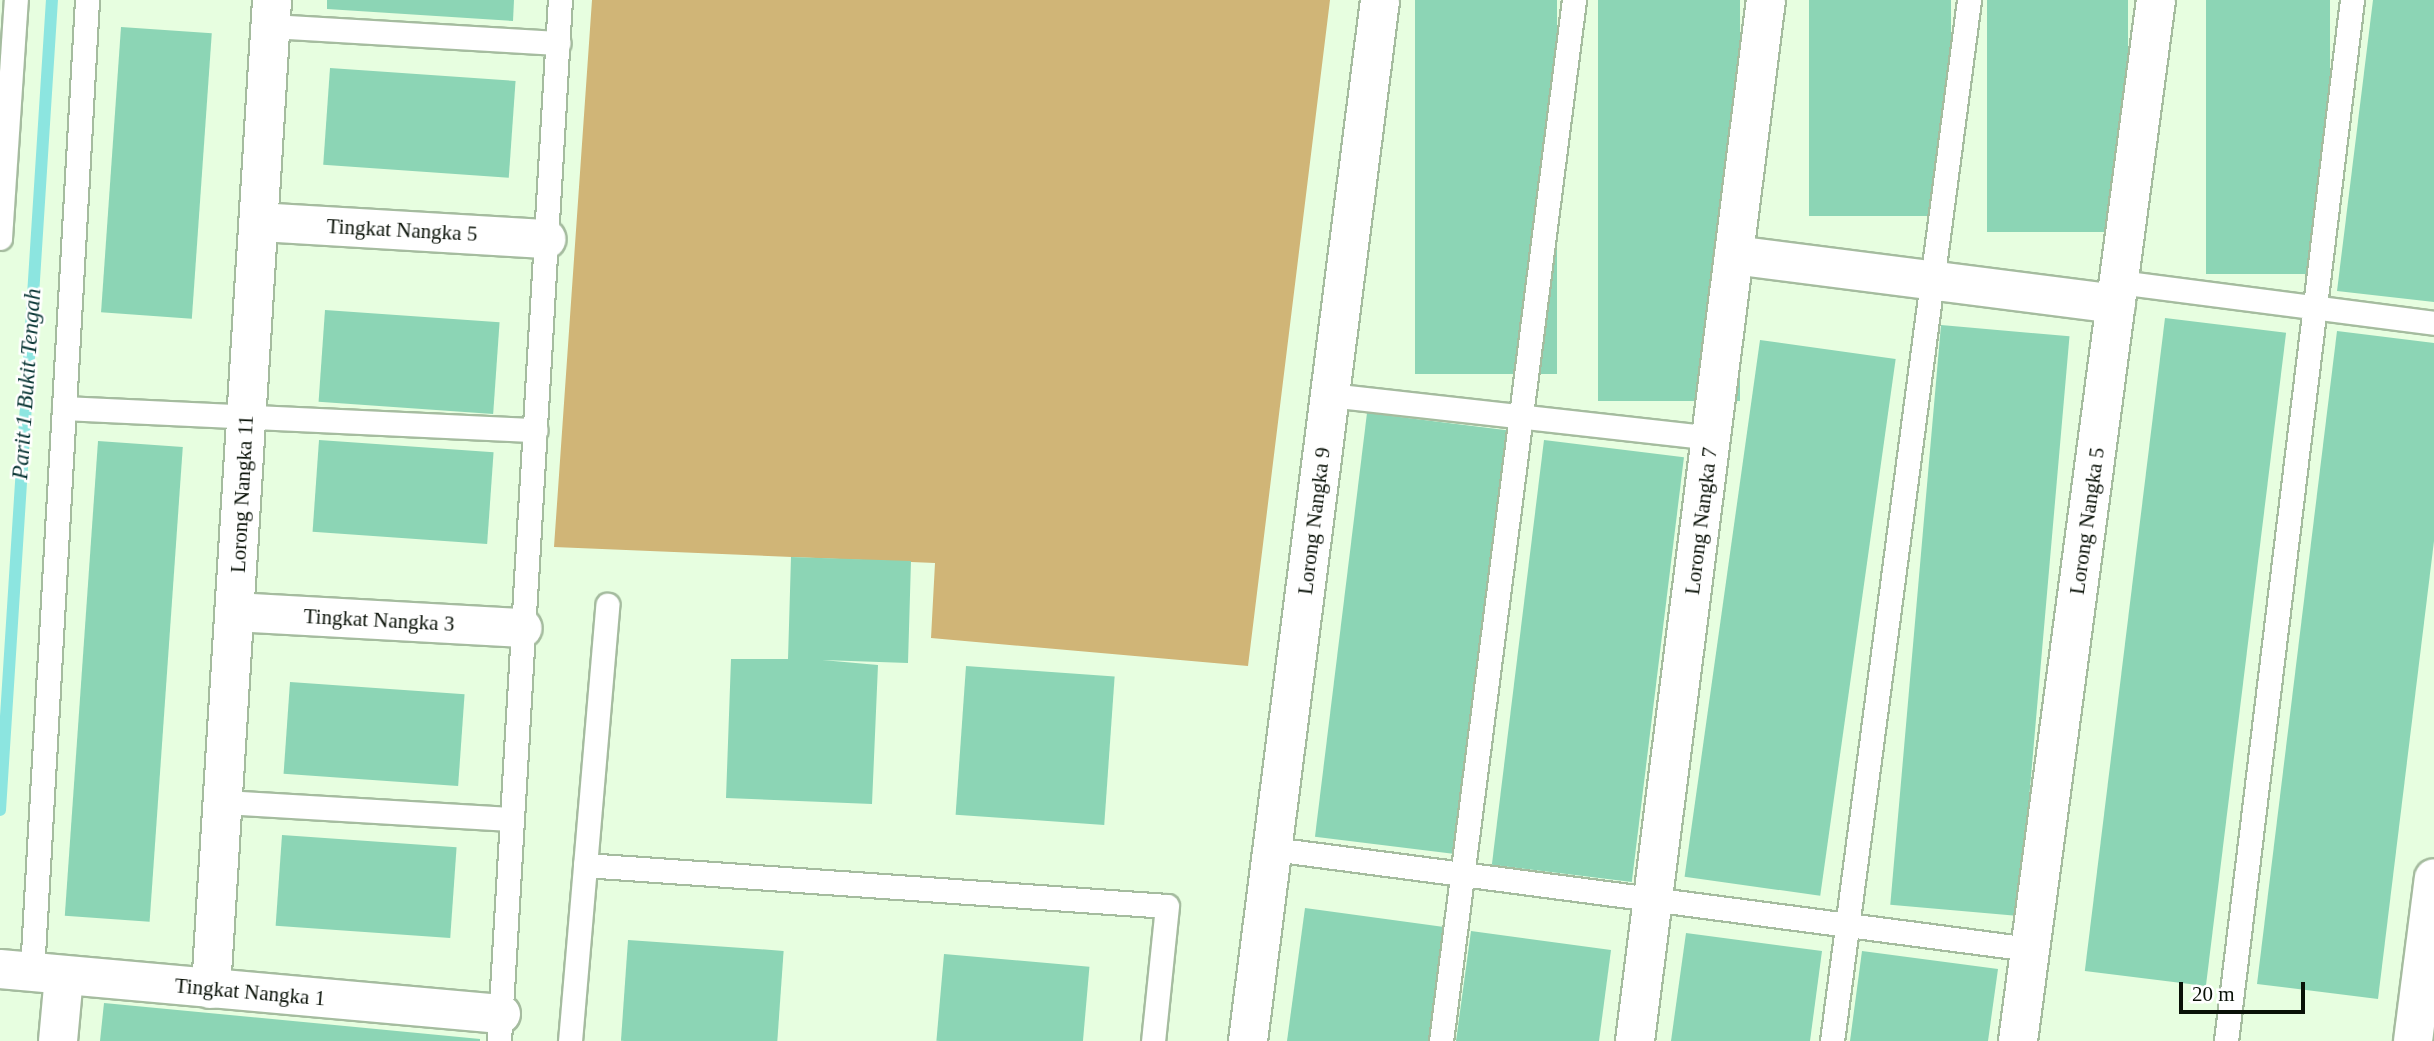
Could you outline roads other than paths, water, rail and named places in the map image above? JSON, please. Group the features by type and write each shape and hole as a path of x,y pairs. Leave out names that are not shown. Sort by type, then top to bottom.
{"street":[{"name":"Lorong Nangka 9","path":"1248,1041 1380,0"},
{"name":"Lorong Nangka 7","path":"1635,1041 1766,0"},
{"name":"Lorong Nangka 5","path":"2018,1041 2156,0"},
{"name":"Lorong Nangka 11","path":"211,989 271,13"},
{"name":"Tingkat Nangka 5","path":"258,222 546,239"},
{"path":"1734,255 1934,280 2117,293"},
{"name":"Tingkat Nangka 3","path":"234,612 523,628"},
{"path":"2413,1041 2434,878"},
{"path":"28,972 58,1041"},
{"name":"Tingkat Nangka 1","path":"28,972 211,989 500,1028"}],"lane":[{"path":"0,238 16,0"},
{"path":"28,972 88,0"},
{"path":"500,1028 560,0"},
{"path":"1441,1041 1574,0"},
{"path":"1832,1041 1969,0"},
{"path":"2226,1041 2352,0"},
{"path":"271,13 558,43"},
{"path":"2117,293 2314,308 2434,323"},
{"path":"1330,395 1712,438"},
{"path":"64,408 535,430"},
{"path":"570,1041 607,605"},
{"path":"223,802 512,819"},
{"path":"1273,849 2030,949"},
{"path":"585,865 1167,906 1153,1041"}],"waterway":[{"name":"Parit 1 Bukit Tengah","path":"0,810 52,0"}]}
